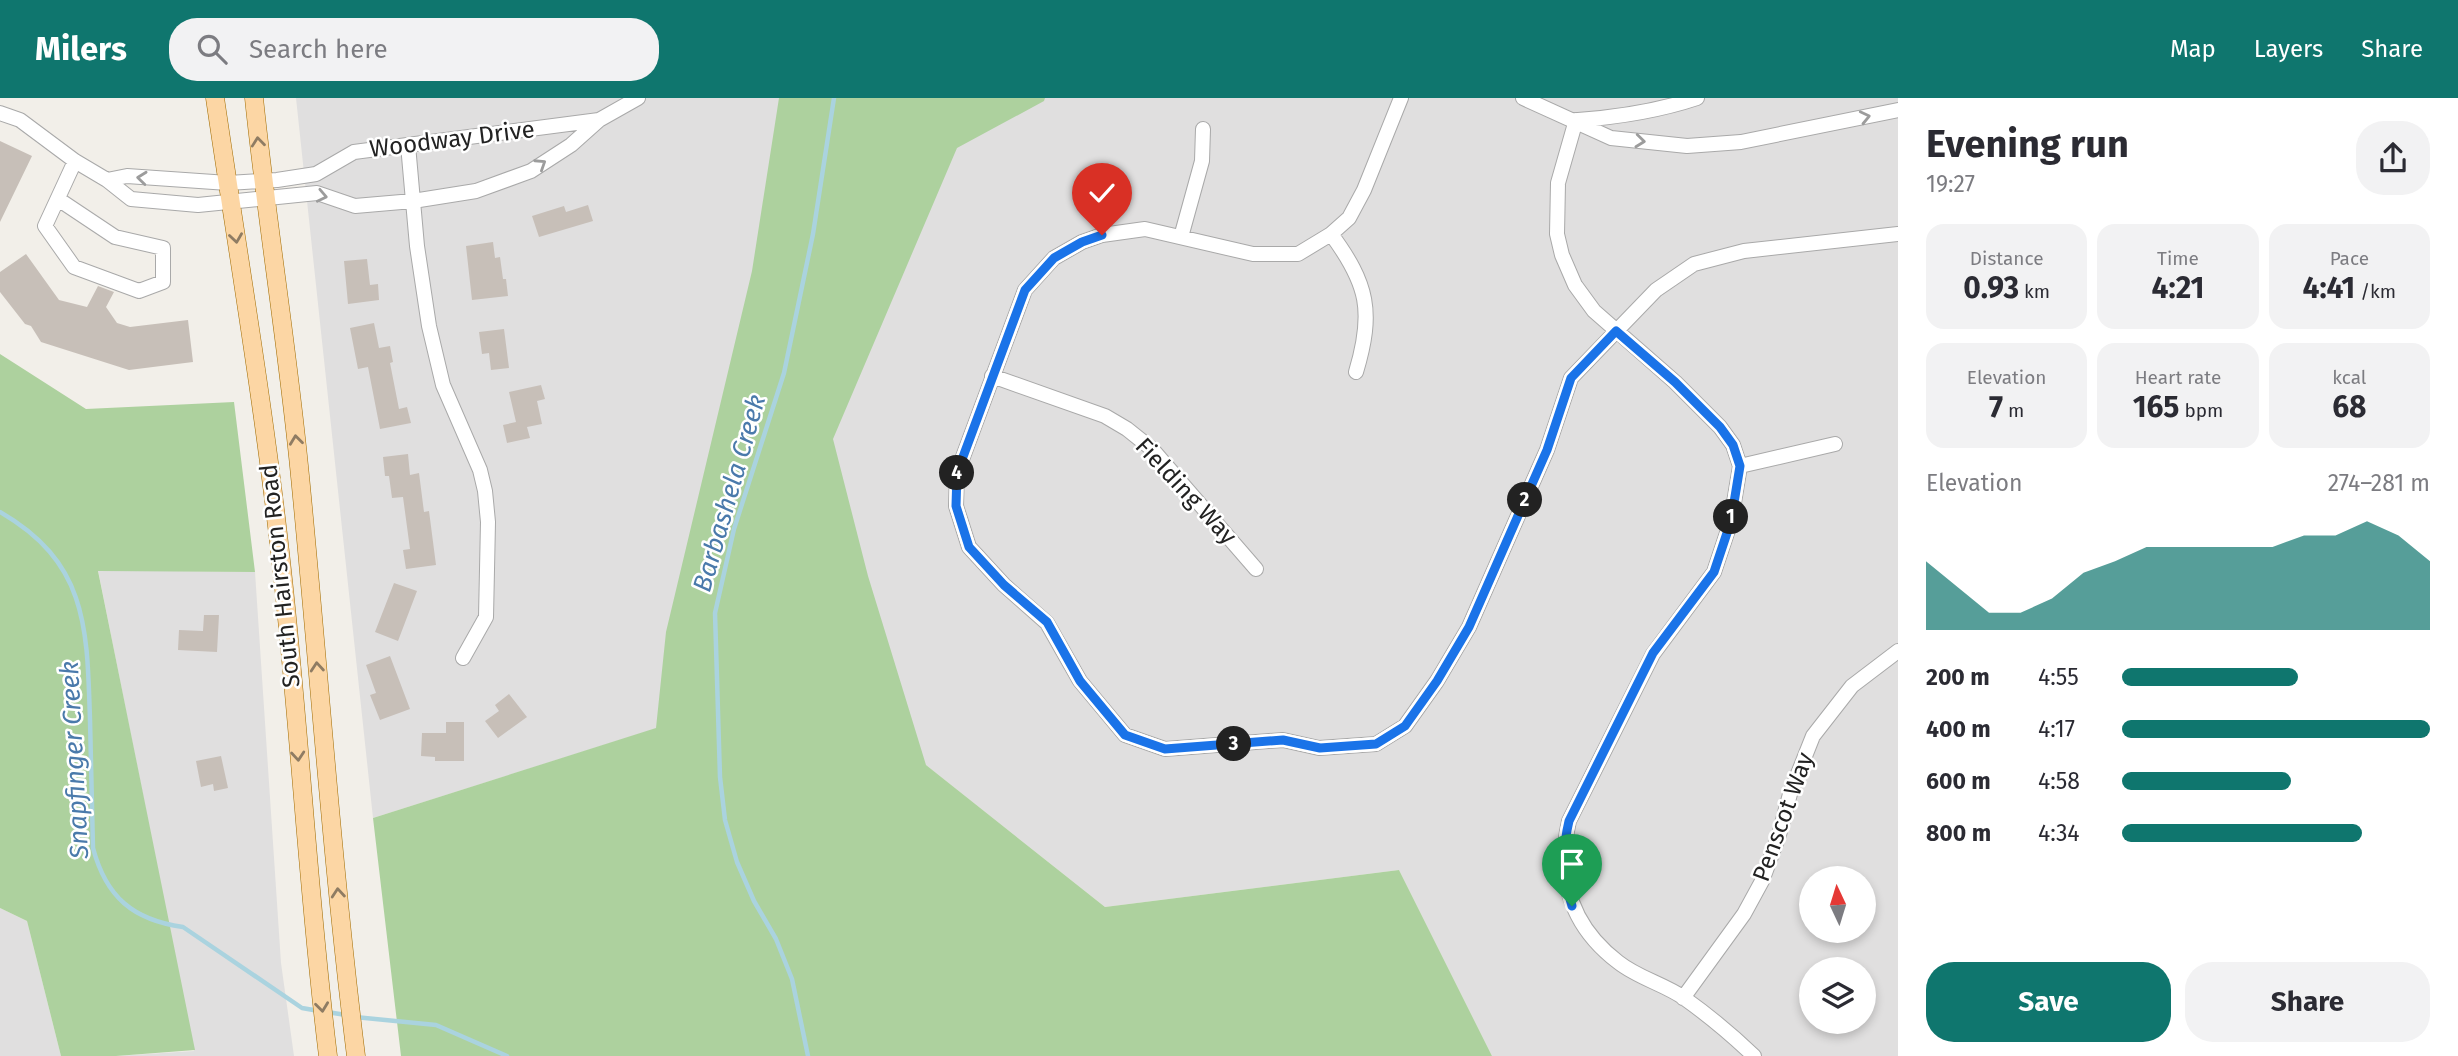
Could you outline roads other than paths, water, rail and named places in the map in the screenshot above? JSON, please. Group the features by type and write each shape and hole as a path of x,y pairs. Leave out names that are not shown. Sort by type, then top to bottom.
{"main road":[{"name":"South Hairston Road","path":"215,98 270,471 282,571 316,958 328,1056"},
{"name":"South Hairston Road","path":"254,98 300,473 344,961 356,1056"}],"street":[{"name":"Woodway Drive","path":"107,180 127,176 228,183 264,190 317,193 355,206 413,201 476,191 531,171 571,145 599,120 638,98"},
{"path":"1401,98 1364,190 1349,218 1331,234 1298,254 1253,254 1145,229 1102,235 1082,242 1054,258 1025,290 957,473 956,506 969,547 1004,585 1047,622 1080,681 1125,735 1165,749 1283,740 1320,748 1376,744 1405,726 1437,681 1469,627 1547,450 1571,378 1656,290 1694,264 1744,251 1898,234"},
{"path":"1523,98 1611,138 1687,146 1741,142 1894,111"},
{"path":"1576,120 1668,108 1698,98"},
{"path":"1880,98 1894,111"},
{"name":"Woodway Drive","path":"0,113 20,120 75,162 107,180 131,199 198,205 230,203 316,174 354,152 599,120"},
{"path":"1576,120 1558,183 1557,234 1562,255 1575,285 1594,311 1675,382 1720,427 1733,445 1740,466 1731,521 1714,572 1653,653 1569,821 1564,842 1566,885 1572,906 1588,934 1619,964 1683,998 1754,1056"},
{"path":"1181,237 1202,161 1203,129"},
{"path":"408,145 429,326 443,385 476,460 485,491 488,522 486,617 463,658"},
{"path":"58,199 116,237 163,248 163,282 139,291 74,267 45,226 75,162"},
{"path":"174,203 175,180"},
{"path":"1331,234 1347,256 1364,289 1367,310 1364,347 1356,372"},
{"name":"Fielding Way","path":"992,376 1105,416 1127,429 1152,450 1256,569"},
{"path":"1740,466 1835,444"},
{"name":"Penscot Way","path":"1683,998 1744,914 1762,881 1790,794 1813,736 1852,686 1898,651"}],"waterway":[{"name":"Barbashela Creek","path":"808,1056 792,979 776,939 754,901 737,862 725,820 720,777 715,613 734,529 784,373 813,234 834,98"},
{"name":"Snapfinger Creek","path":"0,512 29,532 51,553 66,576 77,601 87,656 93,848 114,893 136,912 150,919 183,927 302,1008 319,1011"},
{"name":"Snapfinger Creek","path":"327,1012 346,1015"},
{"name":"Snapfinger Creek","path":"355,1017 436,1025 507,1056"}]}
